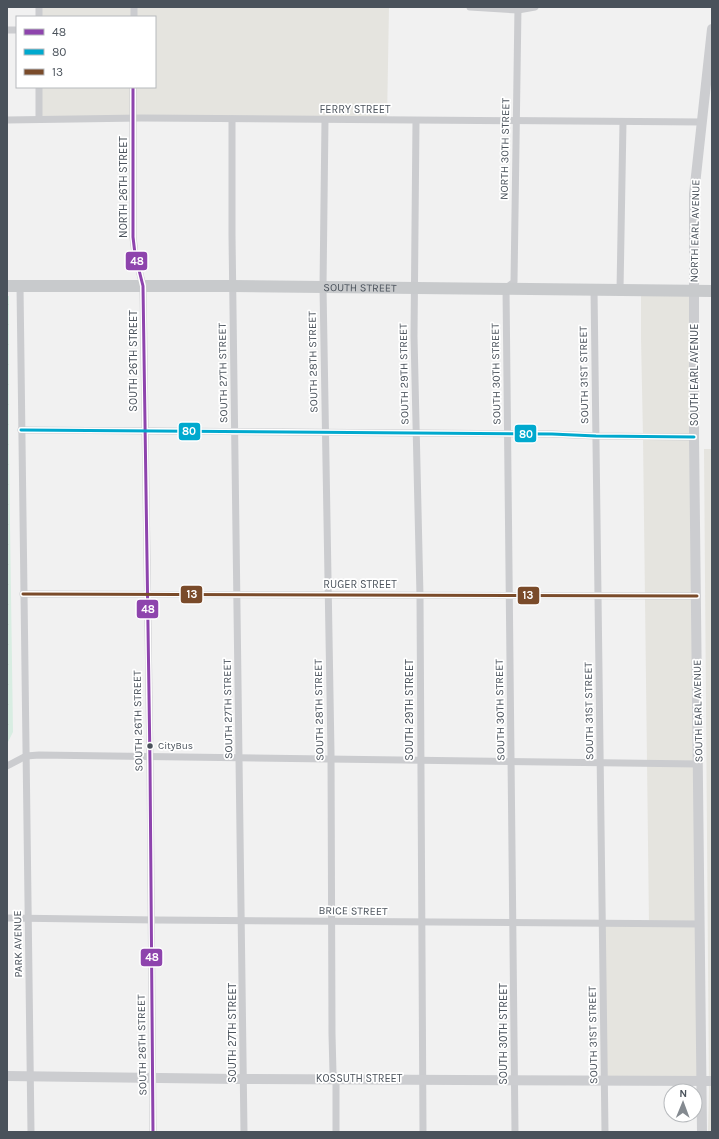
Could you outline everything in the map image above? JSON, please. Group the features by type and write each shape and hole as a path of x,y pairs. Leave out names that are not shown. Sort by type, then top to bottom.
{"main road":[{"name":"SOUTH STREET","path":"7,286 233,286 712,291"}],"street":[{"path":"470,7 535,7"},
{"name":"NORTH 30TH STREET","path":"506,288 514,282 518,8"},
{"name":"NORTH EARL AVENUE","path":"694,290 694,194 712,29"},
{"path":"39,88 39,120"},
{"name":"NORTH 26TH STREET","path":"134,88 134,237 143,286"},
{"name":"FERRY STREET","path":"7,120 232,119 702,122"},
{"name":"SOUTH 27TH STREET","path":"232,119 244,1132"},
{"name":"SOUTH 28TH STREET","path":"325,120 323,287 333,1073 336,1078 336,1132"},
{"name":"SOUTH 29TH STREET","path":"416,121 414,288 420,596 423,1132"},
{"path":"620,290 623,122"},
{"name":"PARK AVENUE","path":"20,286 31,1132"},
{"name":"SOUTH 26TH STREET","path":"143,286 150,757 153,1132"},
{"name":"SOUTH 30TH STREET","path":"506,288 514,923 515,1132"},
{"name":"SOUTH 31ST STREET","path":"594,289 605,1132"},
{"name":"SOUTH EARL AVENUE","path":"694,290 694,437 702,1132"},
{"path":"21,430 507,435 552,434 694,437"},
{"name":"RUGER STREET","path":"23,594 697,596"},
{"path":"7,766 26,753 240,759 698,764"},
{"name":"BRICE STREET","path":"7,918 700,924"},
{"name":"KOSSUTH STREET","path":"7,1076 712,1081"}],"shaded area":[{"path":"39,7 389,7 387,120 39,119 39,88 156,88 156,16 39,16"},
{"path":"641,290 694,291 701,1081 604,1080 602,924 649,924"},
{"path":"704,449 712,449 712,1132 708,1132 709,1091"}],"green space":[{"path":"7,296 9,296 9,454 13,732 7,744"}],"transit line":[{"name":"48","path":"133,88 133,237 135,254 143,286 150,763 153,1132"},
{"name":"80","path":"21,430 552,434 694,437"},
{"name":"13","path":"23,594 697,596"}],"place":[{"name":"CityBus","path":"150,746"}]}
